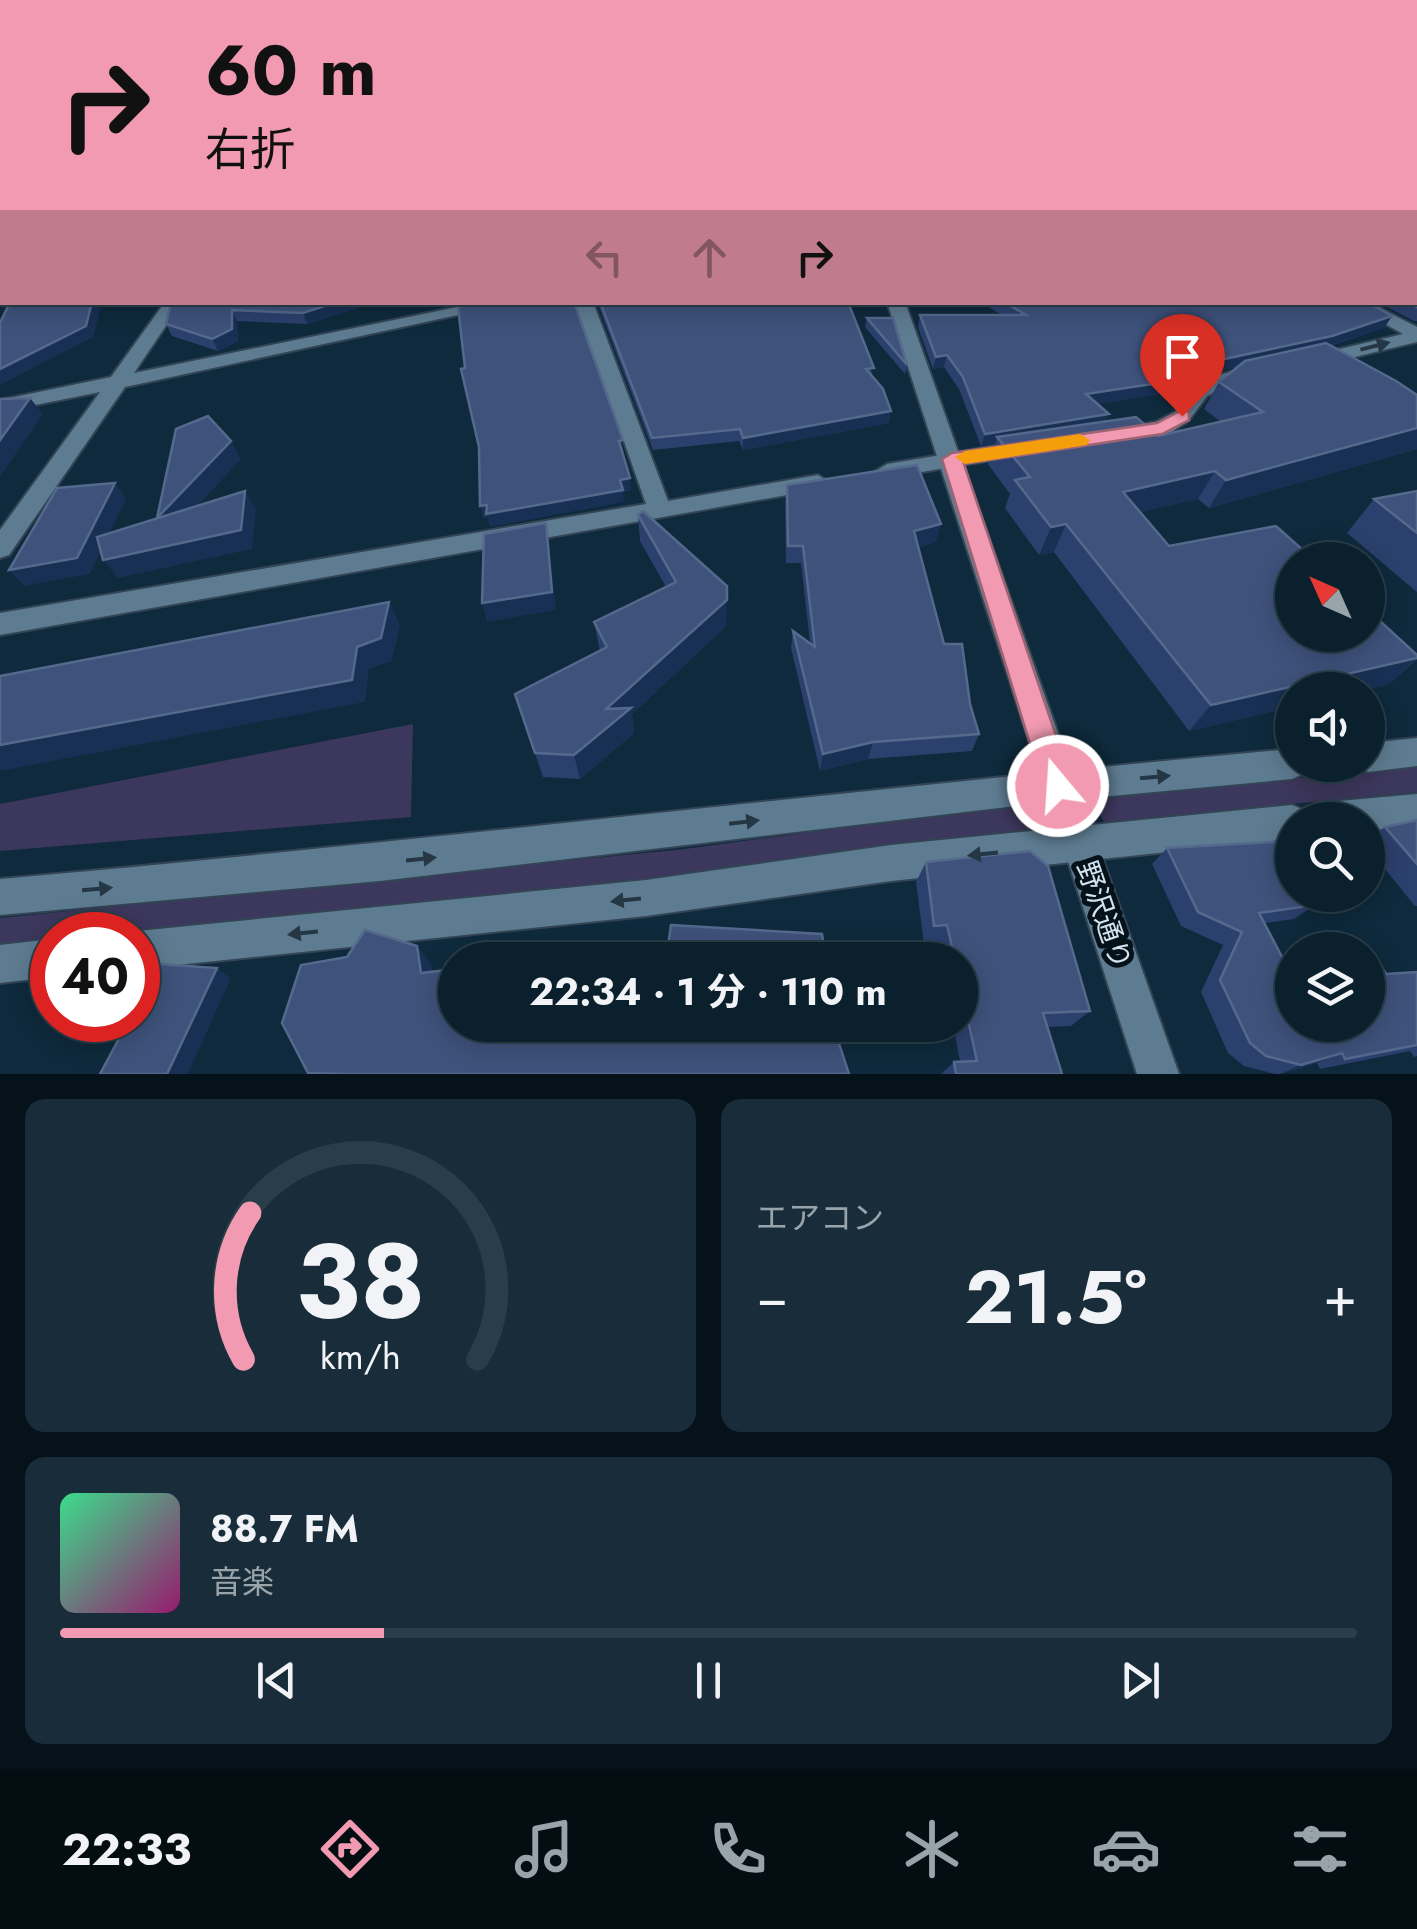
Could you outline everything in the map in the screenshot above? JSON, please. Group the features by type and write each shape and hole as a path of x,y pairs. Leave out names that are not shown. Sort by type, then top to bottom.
{"street":[{"path":"0,549 172,305"},
{"path":"0,406 495,305"},
{"path":"585,305 660,510"},
{"name":"野沢通り","path":"897,305 1158,1074"},
{"path":"1360,305 1417,335"},
{"path":"1104,437 1162,428 1182,416 1200,392 1211,386 1417,335"},
{"path":"1320,360 1353,380"},
{"path":"0,624 1047,445"},
{"path":"1385,755 1417,752"},
{"path":"0,898 380,863 1058,786 1275,766"},
{"path":"1385,813 1417,810"},
{"path":"160,948 646,898 891,863 1275,824"},
{"path":"0,964 30,961"}],"shaded area":[{"path":"413,724 411,817 0,851 0,804"},
{"path":"1417,767 1417,792 1275,802 1275,806 1104,822 1091,797 1275,780 1385,782 1385,770"},
{"path":"1030,803 1043,830 701,874 160,931 160,912 59,912 684,849"},
{"path":"30,915 30,945 0,948 0,918"}],"building":[{"path":"9,305 91,305 86,326 0,369 0,323"},
{"path":"328,305 303,313 232,310 232,329 212,339 166,324 170,306"},
{"path":"575,305 623,440 619,441 630,478 620,480 623,490 486,514 487,505 480,506 479,447 461,369 465,368 458,307"},
{"path":"601,305 849,305 874,368 866,369 883,389 891,411 743,438 740,429 652,438"},
{"path":"1009,305 1372,305 1392,316 1332,336 1220,360 1191,383 1185,379 1086,394 1109,414 985,434 963,377 947,355 936,357 920,315 1026,315"},
{"path":"867,318 893,318 907,365"},
{"path":"1326,343 1417,395 1417,428 1226,480 1215,471 1123,492 1169,546 1276,526 1294,542 1275,542 1275,652 1385,652 1385,626 1417,658 1356,672 1275,672 1275,690 1211,705 1066,524 1051,527 1015,480 1030,477 997,437 1136,417 1158,436 1263,412 1219,382 1245,361"},
{"path":"30,398 0,440 0,399"},
{"path":"208,416 231,441 157,518 176,429"},
{"path":"917,465 941,524 914,531 944,644 962,644 970,704 979,734 873,742 823,754 793,631 815,647 803,546 788,546 787,485"},
{"path":"115,483 77,558 9,570 57,488"},
{"path":"245,491 241,530 103,560 97,537"},
{"path":"1417,491 1417,533 1374,499"},
{"path":"643,511 727,586 727,600 606,709 631,708 574,755 535,753 515,694 607,647 594,622 676,582 638,515"},
{"path":"546,523 552,592 482,603 484,534"},
{"path":"389,602 381,638 357,647 352,680 0,745 0,676"},
{"path":"1417,820 1417,864 1385,827"},
{"path":"1275,842 1275,911 1259,913 1275,944 1275,1042 1385,1042 1385,972 1417,972 1417,1045 1345,1059 1342,1053 1301,1065 1266,1056 1250,1043 1220,980 1242,932 1198,912 1167,848"},
{"path":"1030,851 1048,866 1090,1011 1043,1013 1062,1074 956,1074 954,1062 977,1061 973,1042 978,1042 978,942 951,942 947,925 934,926 926,862"},
{"path":"671,925 822,934 823,942 669,942"},
{"path":"365,930 417,946 421,973 438,971 438,1042 839,1042 849,1074 308,1073 282,1023 301,965 347,957"},
{"path":"160,964 217,968 167,1074 100,1074 117,1042 160,1042"}],"slow traffic":[{"path":"965,457 1080,440"}],"route":[{"path":"1058,786 952,459 1162,428 1182,416"}]}
